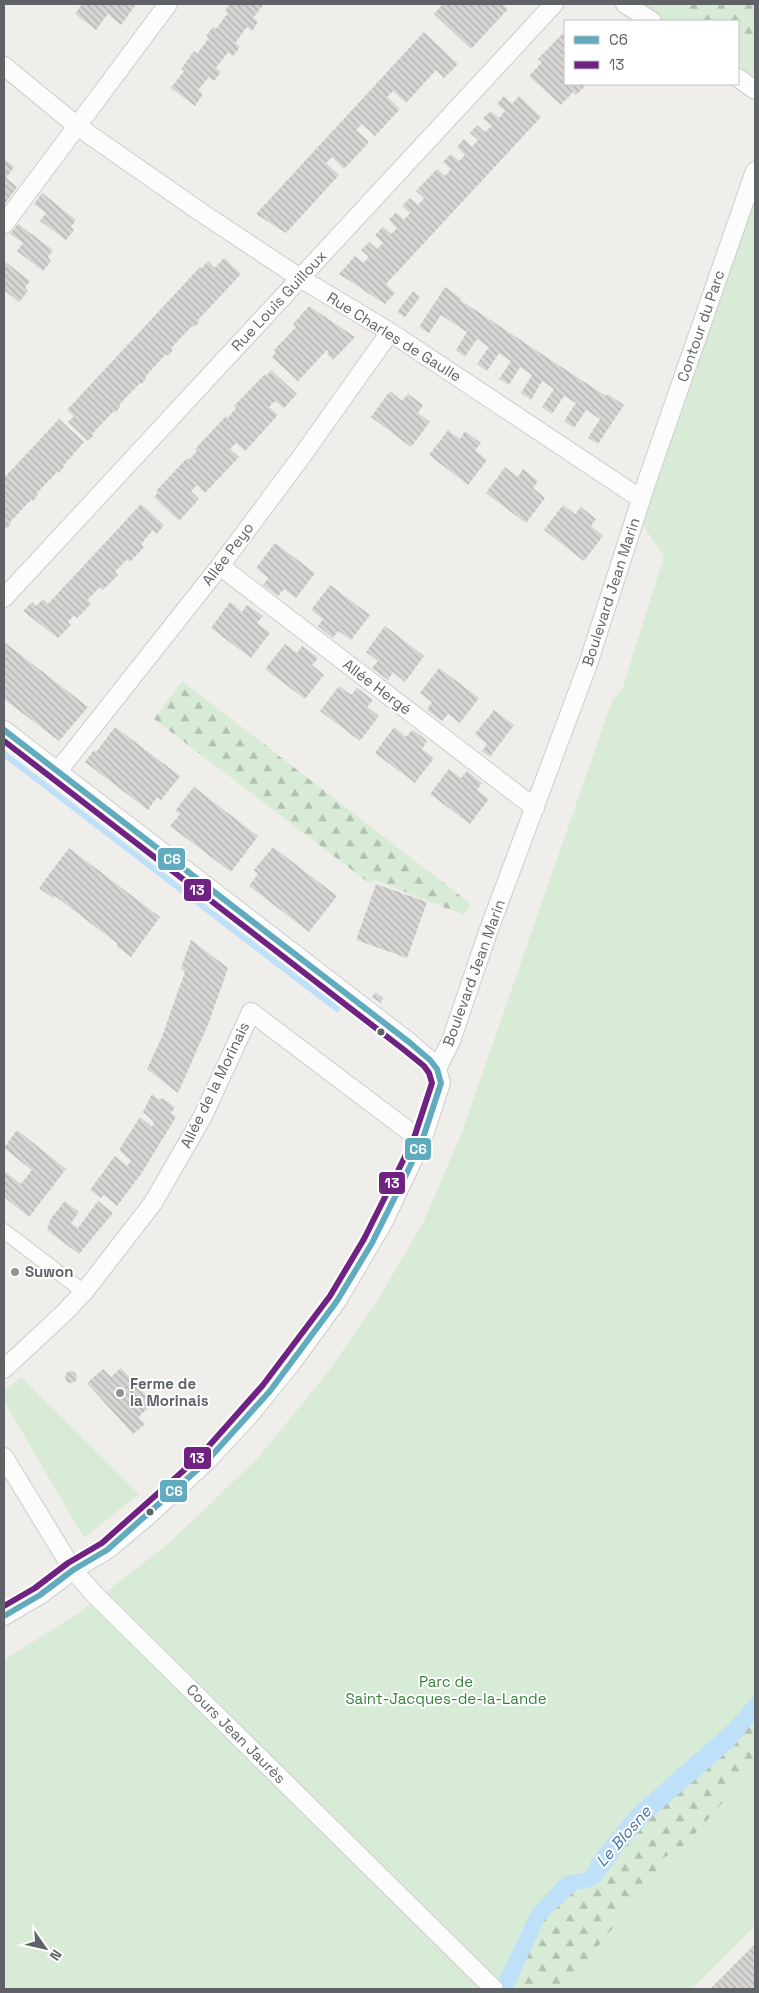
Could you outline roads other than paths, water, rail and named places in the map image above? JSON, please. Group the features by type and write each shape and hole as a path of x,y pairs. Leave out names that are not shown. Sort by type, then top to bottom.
{"street":[{"path":"4,224 168,4"},
{"name":"Rue Louis Guilloux","path":"4,598 554,4"},
{"path":"625,4 650,20"},
{"name":"Rue Charles de Gaulle","path":"4,66 77,126 202,213 300,278 390,332 641,499"},
{"path":"739,79 755,90"},
{"name":"Contour du Parc","path":"648,481 755,171"},
{"name":"Allée Peyo","path":"58,770 220,566 299,460 390,332"},
{"name":"Boulevard Jean Marin","path":"4,1616 40,1595 73,1570 107,1550 206,1462 270,1390 337,1301 376,1236 422,1141 441,1083 437,1069 450,1041 588,664 648,481"},
{"name":"Allée Hergé","path":"220,566 535,808"},
{"path":"4,730 409,1042 430,1060 437,1069"},
{"name":"Allée de la Morinais","path":"4,1369 84,1292 153,1203 203,1116 251,1012 422,1141"},
{"path":"4,1231 84,1292"},
{"name":"Cours Jean Jaurès","path":"4,1457 73,1570 95,1594 494,1989"}],"water":[{"name":"Le Blosne","path":"755,1694 755,1720 733,1747 650,1819 623,1850 601,1881 594,1886 576,1890 545,1919 513,1989 494,1989 532,1910 563,1877 586,1871 594,1856 633,1809 730,1723"}],"waterway":[{"path":"4,754 337,1009"}],"place":[{"name":"Suwon","path":"15,1272"},
{"name":"Ferme de la Morinais","path":"120,1393"}],"park label":[{"name":"Parc de Saint-Jacques-de-la-Lande","path":"446,1690"}]}
